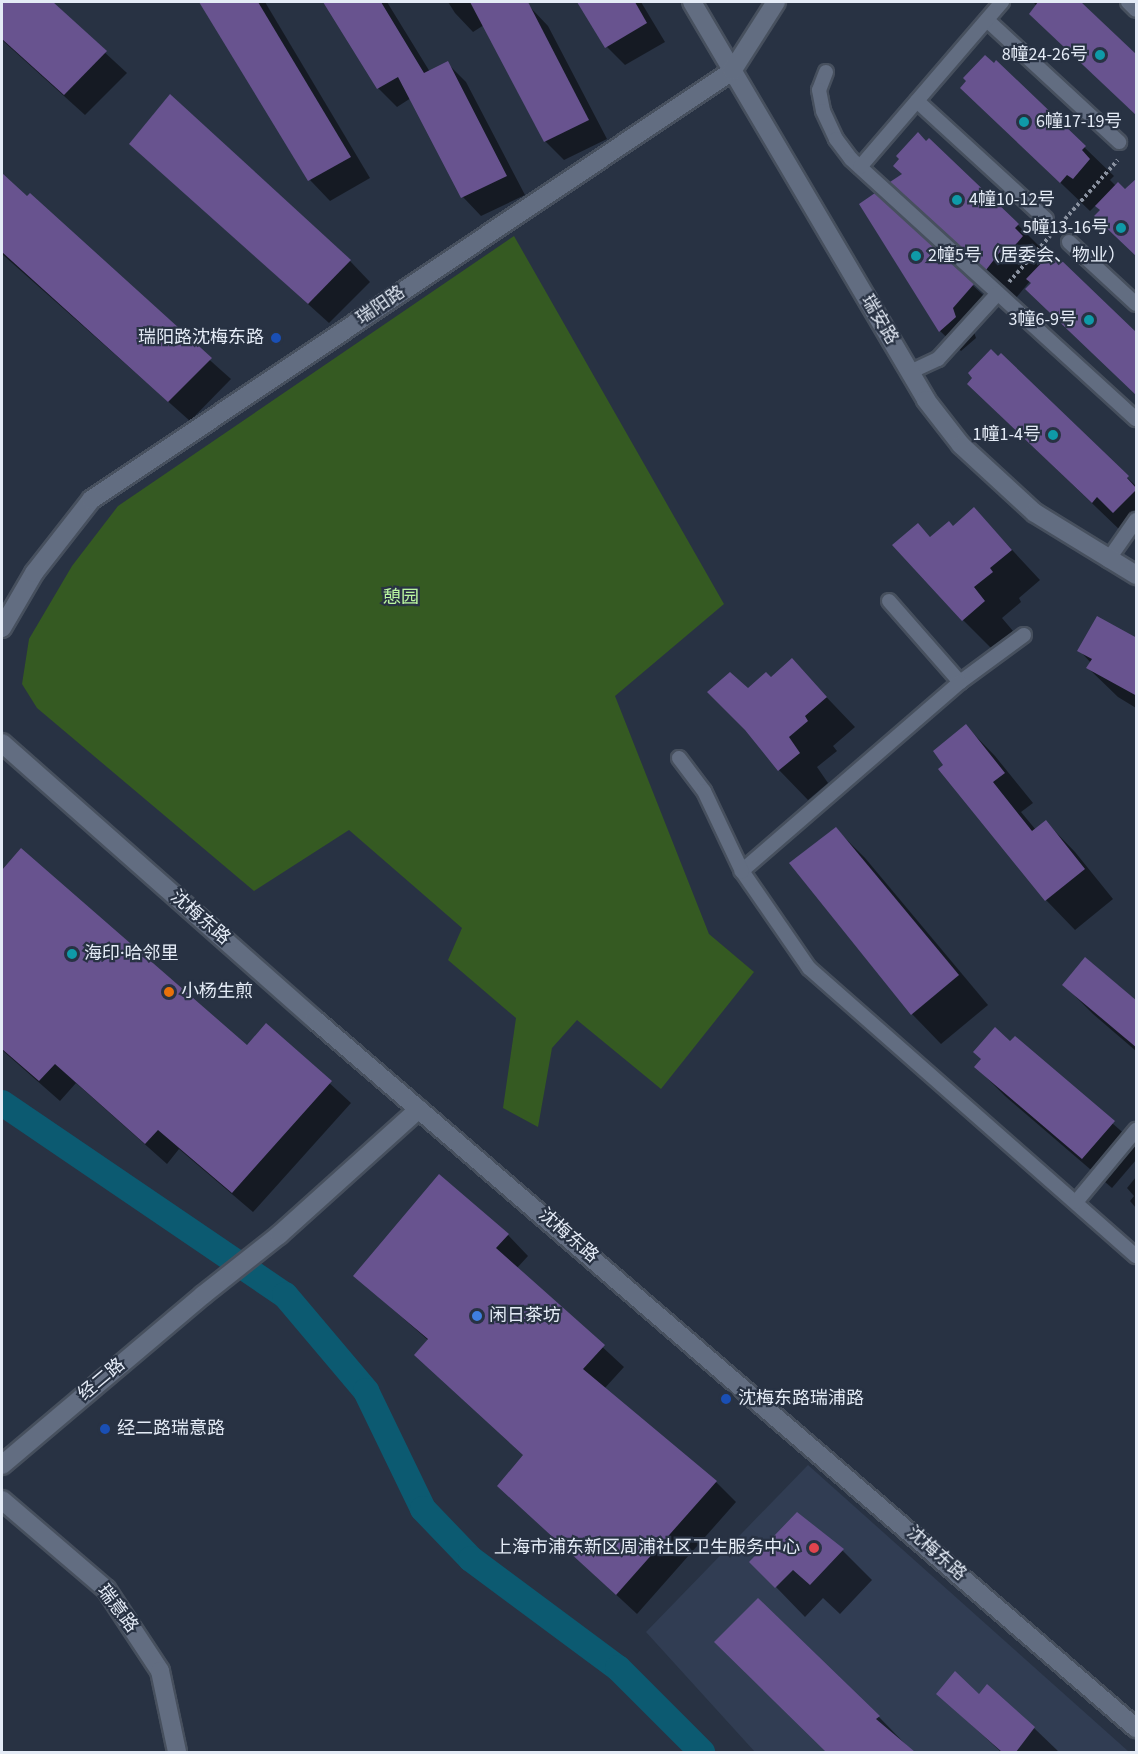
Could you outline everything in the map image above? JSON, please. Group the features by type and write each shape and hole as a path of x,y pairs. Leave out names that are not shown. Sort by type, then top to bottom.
{"street":[{"name":"瑞安路","path":"692,2 926,400 954,436 993,476 1035,513 1108,560 1137,575"},
{"name":"瑞阳路","path":"2,628 34,573 91,500 732,71 776,2"},
{"name":"沈梅东路","path":"2,742 419,1109 1137,1728"},
{"name":"经二路","path":"2,1465 203,1295 279,1236 419,1109"},
{"name":"瑞意路","path":"2,1500 106,1589 160,1671 177,1752"}],"lane":[{"path":"860,167 1002,2"},
{"path":"1128,2 1137,10"},
{"path":"987,20 1119,142"},
{"path":"826,72 819,90 823,111 836,139 860,167 1137,419"},
{"path":"917,101 1051,224"},
{"path":"1069,242 1137,304"},
{"path":"910,372 938,359 998,293"},
{"path":"1108,560 1137,520"},
{"path":"889,601 960,682"},
{"path":"742,871 960,682 1024,635"},
{"path":"679,758 704,791 742,871 809,968 1137,1256"},
{"path":"1076,1202 1137,1130"}],"path":[{"path":"1064,220 1119,158"},
{"path":"998,293 1051,224"}],"shaded area":[{"name":"上海市浦东新区周浦社区卫生服务中心","path":"808,1465 1128,1751 755,1752 646,1632"}],"green space":[{"name":"憩园","path":"514,236 724,604 615,696 709,934 754,972 661,1089 577,1020 552,1048 538,1127 503,1108 516,1018 448,960 462,928 349,830 254,891 37,708 22,684 29,639 72,566 118,506"}],"building":[{"path":"2,2 53,2 107,51 64,95 2,39"},
{"path":"199,2 258,2 351,157 308,181"},
{"path":"323,2 381,2 424,73 448,61 507,176 461,198 398,77 377,89"},
{"path":"470,2 528,2 589,120 544,142"},
{"path":"577,2 635,2 647,23 605,48"},
{"name":"8幢24-26号","path":"1038,2 1081,2 1137,55 1137,116 1029,14"},
{"name":"6幢17-19号","path":"985,55 994,63 996,60 1086,146 1082,150 1090,159 1073,179 1067,175 1060,183 960,88 966,81 963,78"},
{"path":"170,94 351,260 308,304 129,144"},
{"name":"4幢10-12号","path":"918,132 926,141 929,138 1019,224 1015,228 1023,236 1005,257 1000,252 986,270 890,182 902,174 893,166 899,159 896,156"},
{"path":"2,173 27,196 30,193 212,358 168,402 2,252"},
{"name":"5幢13-16号","path":"1137,178 1137,257 1094,216 1100,210 1095,206 1118,182 1125,189"},
{"name":"2幢5号（居委会、物业）","path":"875,193 974,284 953,308 956,317 939,332 859,204"},
{"name":"3幢6-9号","path":"1049,255 1057,262 1060,259 1137,333 1137,396 1025,289 1031,283 1026,279"},
{"name":"1幢1-4号","path":"991,349 998,356 1001,353 1129,476 1127,478 1137,489 1113,513 1097,497 1092,503 967,384 972,378 968,373"},
{"path":"974,507 1012,550 990,568 993,572 974,587 985,601 962,621 892,545 918,523 930,537 949,521 953,526"},
{"path":"1097,616 1137,638 1137,696 1086,668 1092,659 1077,651"},
{"path":"792,658 827,697 805,716 808,721 789,737 800,753 778,771 745,730 707,692 730,672 748,688 766,672 771,677"},
{"path":"966,724 1005,773 993,782 1032,831 1046,820 1085,869 1045,901 938,769 943,765 933,751"},
{"path":"836,827 959,975 911,1015 789,863"},
{"name":"海印·哈邻里","path":"21,848 247,1045 266,1023 332,1081 232,1193 158,1130 145,1144 55,1064 39,1081 2,1049 2,870"},
{"path":"1085,957 1137,1001 1137,1048 1062,985"},
{"path":"995,1027 1010,1041 1015,1036 1115,1121 1082,1159 974,1067 981,1059 973,1052"},
{"path":"439,1174 509,1234 496,1248 605,1345 583,1369 717,1481 616,1595 497,1486 523,1455 414,1355 428,1339 353,1276"},
{"path":"797,1512 844,1549 810,1585 793,1570 775,1588 749,1562"},
{"path":"758,1598 880,1716 876,1719 915,1752 826,1752 714,1642"},
{"path":"955,1671 979,1694 987,1684 1035,1727 1016,1752 1002,1752 936,1694"}],"waterway":[{"path":"2,1103 285,1295 366,1391 423,1509 471,1559 618,1668 702,1752"}],"place":[{"name":"8幢24-26号","path":"1100,55"},
{"name":"6幢17-19号","path":"1024,122"},
{"name":"4幢10-12号","path":"957,200"},
{"name":"5幢13-16号","path":"1121,228"},
{"name":"2幢5号（居委会、物业）","path":"916,256"},
{"name":"3幢6-9号","path":"1089,320"},
{"name":"瑞阳路沈梅东路","path":"276,338"},
{"name":"1幢1-4号","path":"1053,435"},
{"name":"海印·哈邻里","path":"72,954"},
{"name":"小杨生煎","path":"169,992"},
{"name":"闲日茶坊","path":"477,1316"},
{"name":"沈梅东路瑞浦路","path":"726,1399"},
{"name":"经二路瑞意路","path":"105,1429"},
{"name":"上海市浦东新区周浦社区卫生服务中心","path":"814,1548"}]}
